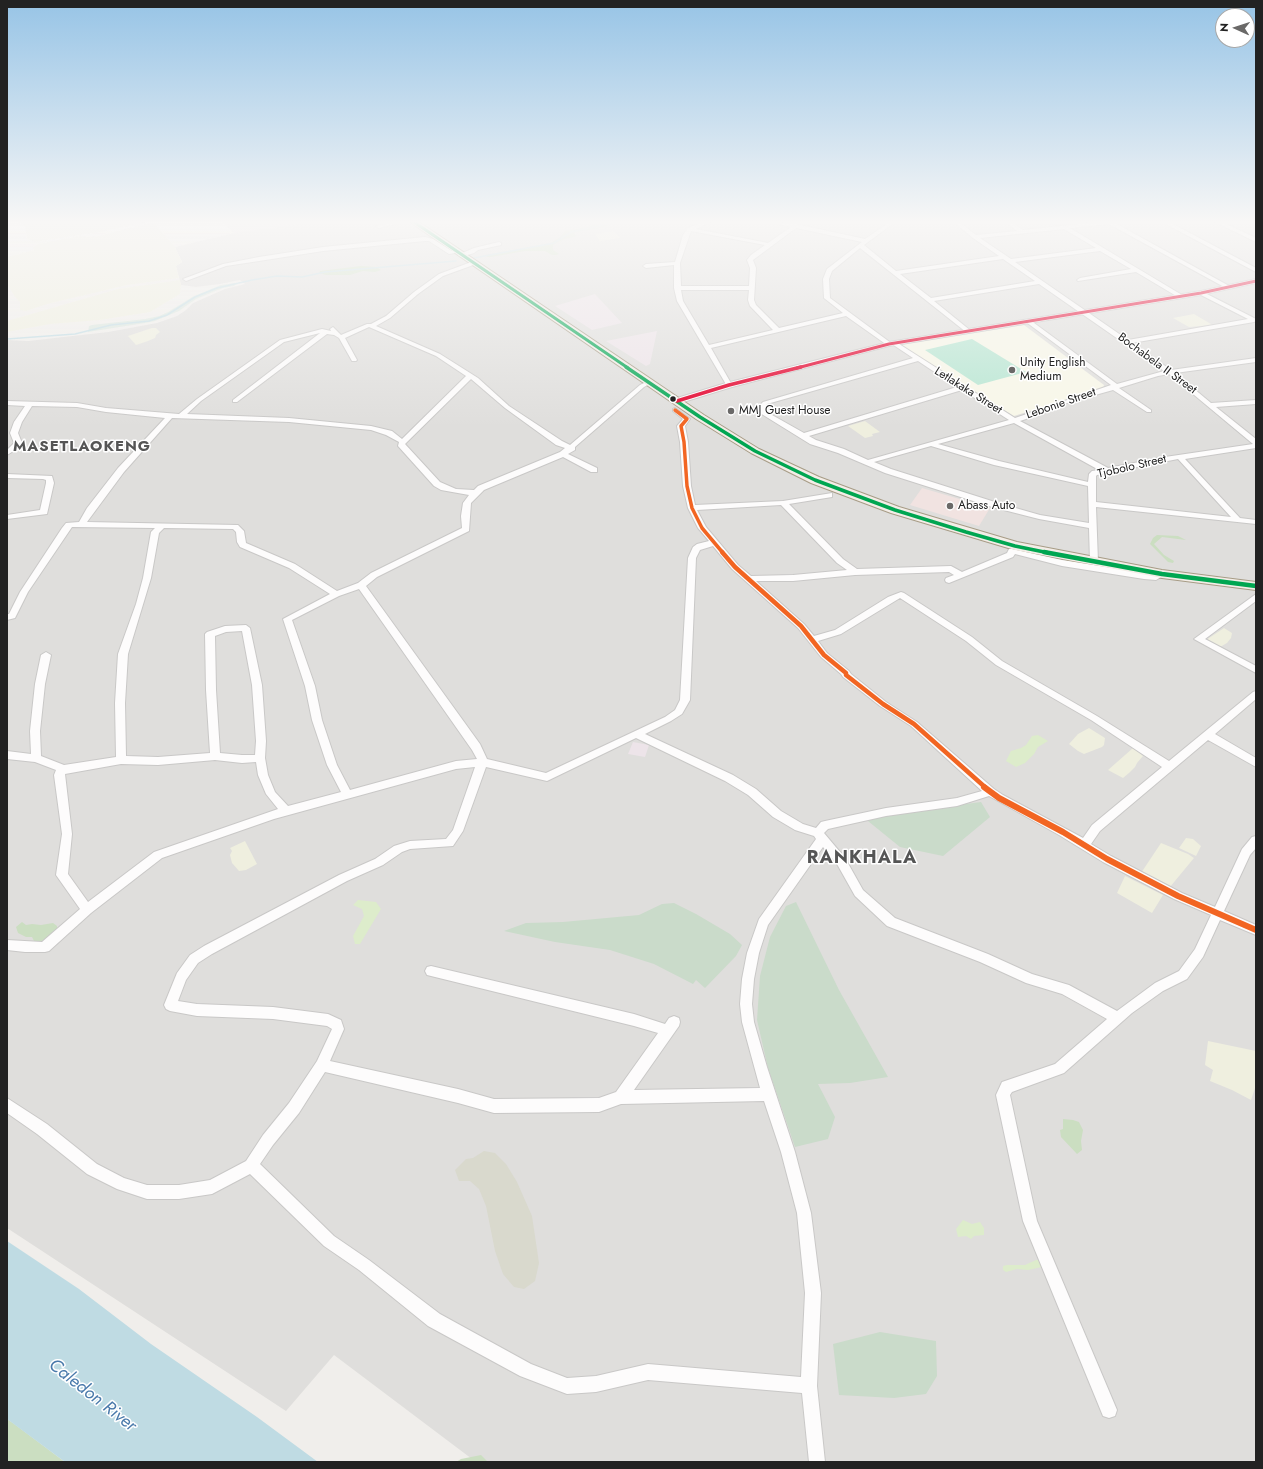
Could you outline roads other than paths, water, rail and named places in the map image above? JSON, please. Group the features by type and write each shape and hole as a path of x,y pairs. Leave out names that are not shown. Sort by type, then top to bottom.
{"main road":[{"path":"515,291 650,382 682,410 755,451 815,480 866,500 966,532 1016,546 1162,574 1256,586"}],"street":[{"path":"371,326 388,317 420,291"},
{"path":"678,291 680,301 729,385"},
{"path":"751,291 753,306 778,330"},
{"name":"Letlakaka Street","path":"827,291 827,298 891,344 918,359 1014,420 1107,471"},
{"path":"919,291 968,330"},
{"path":"931,300 989,291"},
{"name":"Bochabela II Street","path":"1054,291 1171,373 1256,444"},
{"path":"1171,291 1180,296"},
{"path":"1213,291 891,344 729,385 682,410 686,419 681,426 684,442 687,486 692,508 702,528 713,543 748,579 801,626 824,655 846,673 846,675 883,704 914,724 990,792 1107,859 1178,896 1256,930"},
{"path":"1202,293 1254,320"},
{"path":"707,347 848,314"},
{"path":"1127,342 1254,320"},
{"path":"1028,321 1114,387 1149,411"},
{"path":"235,401 334,333 369,325 438,355 476,379 506,407 559,442 572,448"},
{"path":"181,416 199,400 282,341 322,331 334,333 354,360"},
{"path":"918,359 765,403 761,407 762,412 813,442 888,470 995,505 1040,517 1093,526"},
{"name":"Lebonie Street","path":"868,462 1014,420 1157,374 1256,360"},
{"path":"470,376 401,444 437,484 444,488 456,491 476,493"},
{"path":"348,795 332,765 319,725 310,686 287,619 336,594 361,585 374,575 466,529 465,516 467,503 481,488 563,454 572,448 642,386 650,382"},
{"path":"803,436 830,426 874,415 963,387"},
{"path":"1210,405 1256,402"},
{"path":"7,403 77,405 106,410 170,416 289,420 371,428 389,433 403,442"},
{"path":"7,453 16,447 18,443 14,433 18,422 29,404"},
{"path":"82,523 90,510 121,470 170,416"},
{"path":"930,444 997,464 1092,485"},
{"name":"Tjobolo Street","path":"1094,562 1092,476 1095,473 1180,457 1226,451 1256,444"},
{"path":"563,454 594,470"},
{"path":"1180,457 1238,520"},
{"path":"7,476 43,477 49,478 50,483 44,512 7,517"},
{"path":"692,508 783,503 829,495"},
{"path":"783,503 815,534 840,562 855,572"},
{"path":"1093,504 1256,522"},
{"path":"7,617 12,616 24,592 65,530 69,525 82,523 235,527 240,531 241,542 243,545 292,566 336,594"},
{"path":"121,760 120,702 123,654 147,578 155,532 163,525"},
{"path":"7,945 25,948 45,947 87,910 158,855 272,815 439,769 482,762 547,778 674,716 683,705 687,665 692,558 694,551 700,546 713,543"},
{"path":"948,580 1010,555 1012,551 1062,563 1144,576 1156,577 1162,574"},
{"path":"748,579 793,578 855,572 951,569 961,574"},
{"path":"7,1105 42,1129 92,1169 122,1184 147,1192 179,1192 212,1187 251,1166 268,1140 294,1108 322,1065 338,1029 336,1024 328,1020 273,1013 198,1010 170,1005 181,977 194,959 208,950 343,878 379,862 398,849 410,846 449,843 458,831 482,762 482,757 476,747 361,585"},
{"path":"812,640 838,632 891,599 901,595 970,639 999,663 1094,718 1169,766"},
{"path":"1256,597 1200,639 1256,670"},
{"path":"215,756 211,690 210,634 225,629 246,628 257,685 260,758 263,775 271,794 287,812"},
{"path":"36,758 35,731 40,684 46,655"},
{"path":"1084,845 1096,828 1256,694"},
{"path":"637,733 646,739 729,778 752,792 777,814 799,827 821,835 841,861 859,893 891,922 984,958 1030,979 1065,989 1118,1018"},
{"path":"1208,735 1256,763"},
{"path":"7,755 36,758 63,769 121,760 158,761 215,756 242,759 260,758"},
{"path":"63,769 59,775 66,834 62,875 87,910"},
{"path":"817,1462 809,1386 813,1293 804,1213 788,1152 760,1067 748,1022 746,1004 748,979 753,952 764,923 821,835 825,825 886,812 957,802 990,792"},
{"path":"1109,1410 1030,1221 1003,1095 1007,1087 1059,1069 1118,1018 1159,987 1183,975 1199,954 1218,914 1251,854 1256,840"},
{"path":"431,970 634,1020 671,1026 621,1097"},
{"path":"322,1065 458,1096 494,1106 599,1105 621,1097 769,1094"},
{"path":"251,1166 329,1241 364,1265 434,1320 526,1370 567,1386 596,1384 648,1372 809,1386"}],"water":[{"name":"Caledon River","path":"7,1241 79,1289 151,1344 257,1417 318,1462 65,1462 7,1419"}],"waterway":[{"path":"7,339 75,334 111,325 149,321 167,315 195,297 211,291"}],"place":[{"name":"Unity English Medium","path":"1012,370"},
{"name":"MMJ Guest House","path":"731,411"},
{"name":"Abass Auto","path":"950,506"}],"district":[{"name":"MASETLAOKENG","path":"82,447"},
{"name":"RANKHALA","path":"862,859"}]}
